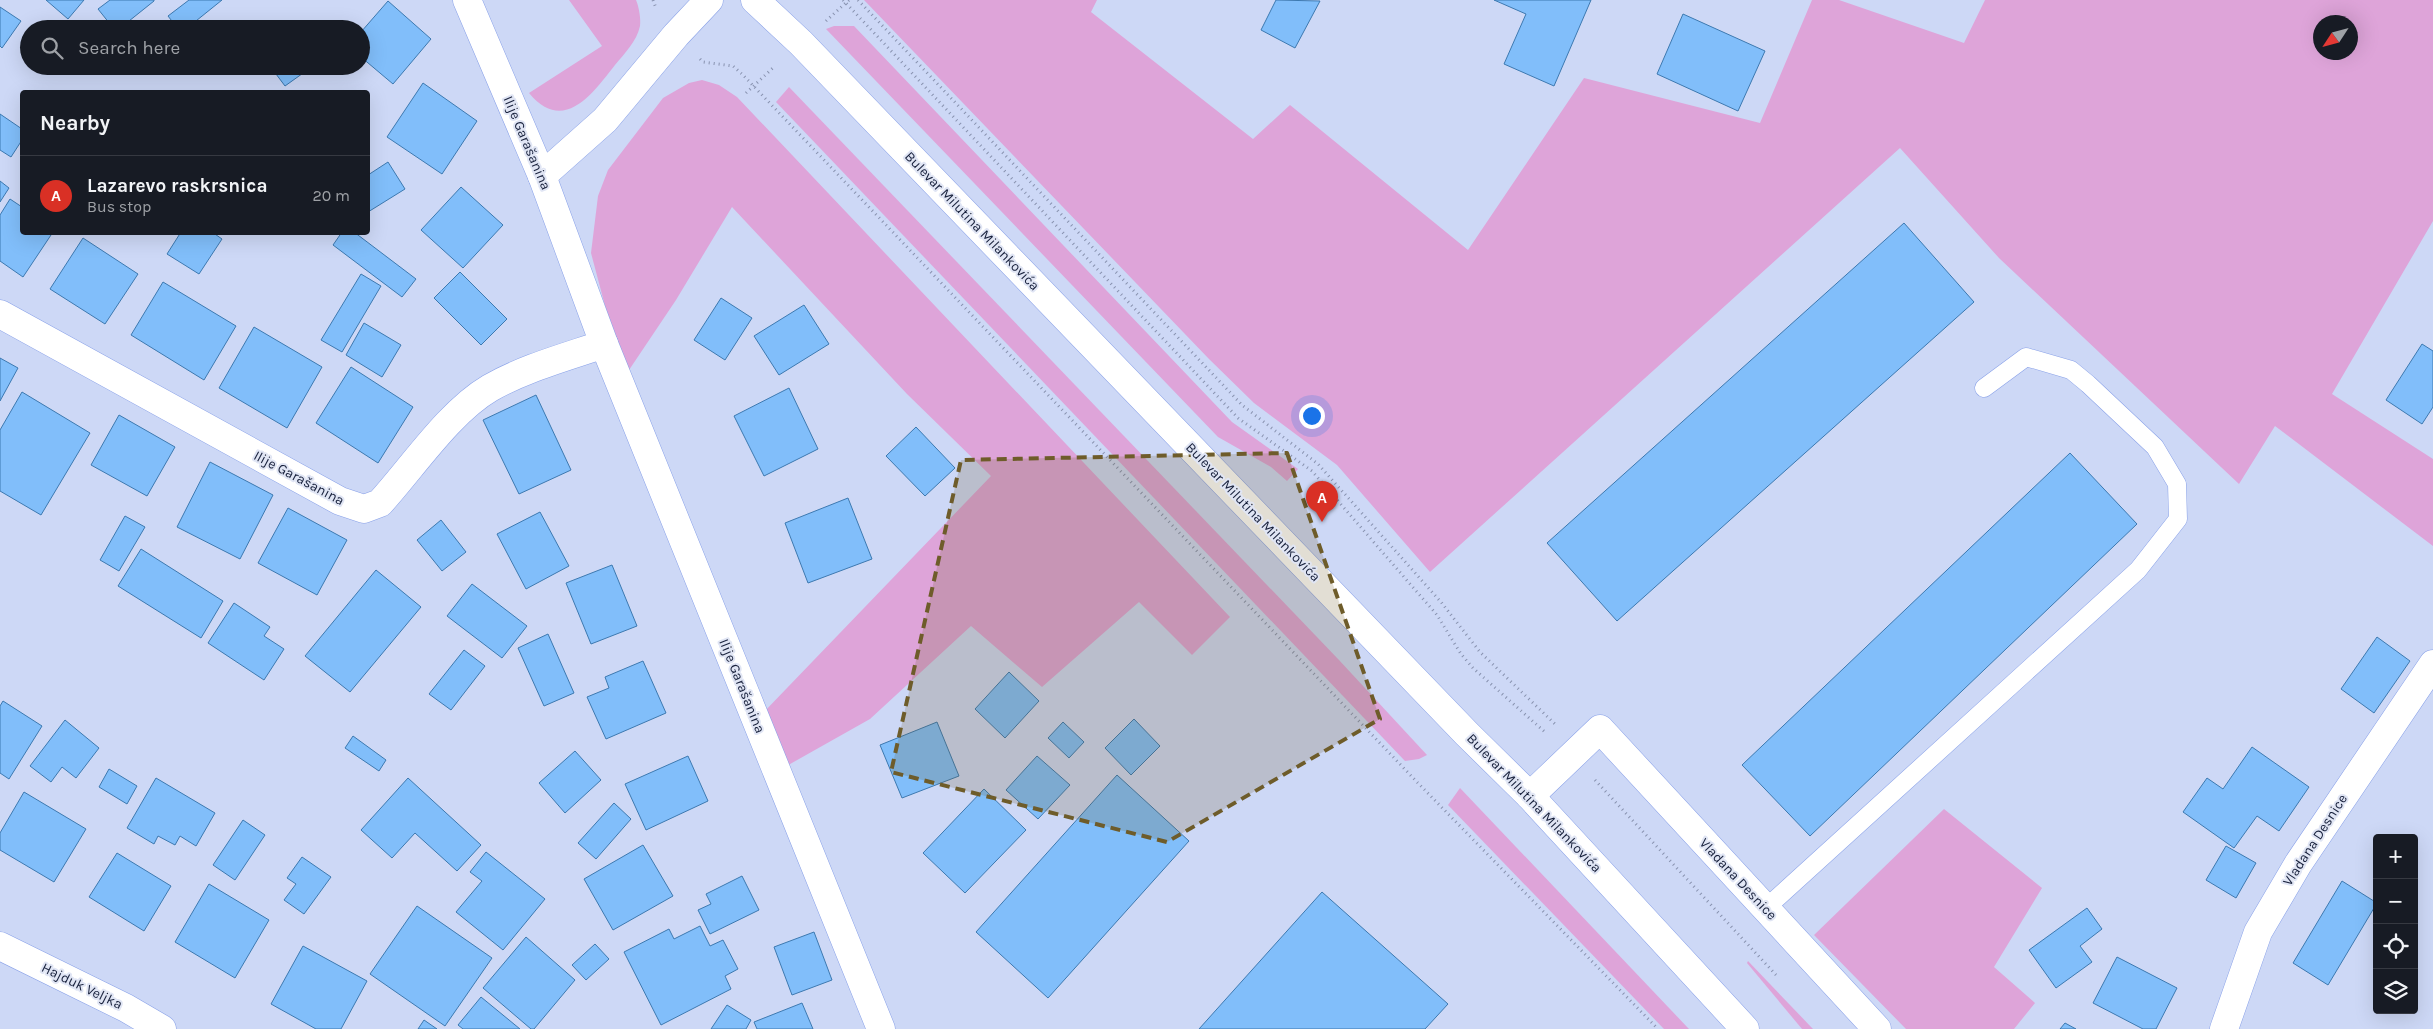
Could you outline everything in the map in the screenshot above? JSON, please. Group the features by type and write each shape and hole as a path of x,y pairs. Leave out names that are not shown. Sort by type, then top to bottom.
{"street":[{"name":"Ilije Garašanina","path":"467,0 542,176 604,344 881,1029"},
{"path":"542,176 605,120 676,35 709,0"},
{"name":"Bulevar Milutina Milankovića","path":"755,0 801,44 1467,734 1530,796 1745,1029"},
{"name":"Ilije Garašanina","path":"0,314 340,501 364,509 380,503 456,416 489,388 521,374 604,344"},
{"name":"Vladana Desnice","path":"2224,1029 2258,932 2298,864 2433,664"},
{"name":"Vladana Desnice","path":"1576,751 1600,729 1877,1029"},
{"path":"1530,796 1576,751"},
{"name":"Hajduk Veljka","path":"0,946 126,1008 162,1029"}],"lane":[{"path":"1765,909 2138,570 2178,519 2177,484 2155,447 2071,370 2026,357 1984,388"}],"path":[{"path":"653,0 658,15 703,62 733,66 743,76 1417,782 1658,1029"},
{"path":"843,0 1238,418 1312,472 1437,615 1461,654 1473,668 1576,751"},
{"path":"858,0 1242,406 1318,464 1441,602 1480,652 1576,751 1779,978"}],"highlighted area":[{"path":"1287,453 1380,719 1167,842 891,772 961,460"}],"shaded area":[{"path":"569,0 636,0 640,13 640,26 630,47 587,97 577,105 566,110 554,110 542,105 529,93 602,46"},
{"path":"864,0 1097,0 1091,12 1253,139 1290,105 1468,250 1584,78 1760,123 1812,0 1839,0 1964,43 1985,0 2433,0 2433,221 2332,394 2433,459 2433,546 2275,426 2239,484 1999,258 1900,148 1430,572 1337,465 1254,403 1209,359"},
{"path":"834,26 854,26 1232,422 1298,469 1287,481 1271,467 1218,437 826,29"},
{"path":"702,80 719,85 737,97 1230,617 1192,655 1139,602 1042,687 971,626 870,719 783,768 762,714 991,476 907,394 732,207 676,300 627,373 608,317 591,253 598,196 608,170 663,98 689,83"},
{"path":"789,87 1339,660 1427,755 1419,759 1405,761 776,102"},
{"path":"1460,788 1689,1029 1664,1029 1448,805"},
{"path":"1944,809 2042,888 1994,967 2035,1003 2014,1029 1906,1029 1814,935"},
{"path":"1748,961 1813,1029 1802,1029 1747,963"}],"building":[{"path":"46,0 84,0 68,19"},
{"path":"110,0 154,0 130,20 107,20 98,9"},
{"path":"189,0 222,0 197,20 171,20 168,16"},
{"path":"1276,0 1320,1 1295,48 1261,30"},
{"path":"1494,0 1591,0 1554,86 1504,64 1526,14"},
{"path":"388,1 431,39 393,84 370,65 370,22"},
{"path":"0,7 20,20 20,22 2,48 0,46"},
{"path":"1683,14 1765,51 1738,111 1657,74"},
{"path":"277,75 300,75 285,86"},
{"path":"423,83 477,121 442,174 387,137"},
{"path":"0,114 20,128 20,143 11,157 0,150"},
{"path":"388,162 405,189 370,211 370,174"},
{"path":"0,181 9,188 0,202"},
{"path":"461,187 503,225 463,268 421,230"},
{"path":"10,199 20,206 20,235 51,235 23,277 0,261 0,215"},
{"path":"1904,223 1974,302 1617,621 1547,543"},
{"path":"179,235 216,235 222,239 199,274 167,254"},
{"path":"340,235 358,235 416,279 402,297 333,245"},
{"path":"83,238 138,274 105,324 50,289"},
{"path":"460,272 507,319 481,345 434,298"},
{"path":"361,274 381,286 342,352 321,340"},
{"path":"163,282 236,326 204,380 131,335"},
{"path":"721,298 752,318 725,360 694,340"},
{"path":"804,305 829,344 779,375 754,336"},
{"path":"364,323 401,345 382,377 346,355"},
{"path":"254,327 322,367 287,428 219,388"},
{"path":"2422,344 2433,351 2433,407 2422,424 2386,400"},
{"path":"0,358 18,368 0,401"},
{"path":"351,367 413,407 378,463 316,423"},
{"path":"789,388 818,449 764,476 734,416"},
{"path":"22,392 90,433 41,515 0,491 0,430"},
{"path":"536,395 571,470 519,494 483,420"},
{"path":"119,415 175,447 147,496 91,465"},
{"path":"916,427 955,468 925,496 886,456"},
{"path":"2070,453 2137,524 1810,836 1742,765"},
{"path":"210,462 273,495 240,559 177,527"},
{"path":"848,498 872,559 808,583 785,523"},
{"path":"288,508 347,540 317,595 258,563"},
{"path":"540,512 569,566 526,589 497,534"},
{"path":"125,516 145,527 119,571 100,560"},
{"path":"441,520 466,552 442,571 417,540"},
{"path":"141,549 223,601 201,638 118,586"},
{"path":"612,565 637,626 591,644 566,583"},
{"path":"376,570 421,607 350,692 305,656"},
{"path":"472,584 527,626 502,658 447,616"},
{"path":"234,603 270,627 264,636 284,649 264,680 208,643"},
{"path":"548,634 574,693 544,706 518,648"},
{"path":"2377,637 2410,661 2374,713 2341,689"},
{"path":"464,650 485,666 451,710 429,694"},
{"path":"643,661 666,713 606,739 587,697 609,688 605,677"},
{"path":"1009,672 1039,701 1005,738 975,709"},
{"path":"3,701 42,726 9,779 0,773 0,706"},
{"path":"1134,719 1160,746 1131,775 1105,748"},
{"path":"65,720 99,748 76,778 62,767 51,782 30,766"},
{"path":"937,722 959,776 902,798 880,745"},
{"path":"1063,722 1084,742 1069,758 1048,738"},
{"path":"353,736 386,760 379,771 345,748"},
{"path":"2252,747 2309,787 2279,831 2257,816 2234,848 2183,812 2207,778 2223,789"},
{"path":"575,751 601,780 565,813 539,783"},
{"path":"688,756 708,801 646,830 625,784"},
{"path":"1037,756 1070,785 1038,819 1006,790"},
{"path":"109,769 137,786 127,804 99,787"},
{"path":"1117,775 1189,841 1048,998 976,932"},
{"path":"156,778 215,813 196,846 180,836 175,845 158,836 154,844 127,828"},
{"path":"408,778 481,845 457,871 415,833 392,858 361,830"},
{"path":"984,789 1026,830 965,893 923,853"},
{"path":"24,792 86,829 54,882 0,850 0,833"},
{"path":"614,803 631,819 596,859 578,843"},
{"path":"243,820 265,835 235,880 213,865"},
{"path":"643,845 673,896 613,930 584,879"},
{"path":"2226,846 2256,863 2236,898 2206,880"},
{"path":"486,852 545,899 503,950 456,912 482,881 470,872"},
{"path":"117,853 171,886 144,931 89,897"},
{"path":"302,857 331,877 304,914 284,900 296,884 287,878"},
{"path":"742,876 759,910 710,934 698,910 711,904 706,894"},
{"path":"2342,881 2373,900 2373,910 2328,985 2293,963"},
{"path":"209,884 269,920 235,978 175,942"},
{"path":"1322,892 1448,1004 1425,1029 1199,1029"},
{"path":"417,906 492,958 445,1026 370,974"},
{"path":"2087,908 2102,929 2080,946 2092,962 2056,988 2029,950"},
{"path":"700,926 710,946 723,940 738,969 725,976 731,989 661,1025 624,952 669,929 674,939"},
{"path":"814,932 832,980 792,995 774,947"},
{"path":"526,937 575,980 534,1029 531,1029 483,988"},
{"path":"595,944 609,959 586,980 572,965"},
{"path":"303,946 367,981 341,1029 316,1029 271,1004"},
{"path":"2117,957 2177,988 2156,1029 2143,1029 2093,1003"},
{"path":"481,997 520,1029 463,1029 458,1025"},
{"path":"802,1003 813,1029 757,1029 754,1022"},
{"path":"727,1005 751,1020 746,1029 711,1029"},
{"path":"424,1020 437,1029 418,1029"},
{"path":"2065,1023 2076,1029 2060,1029"}],"place":[{"name":"Lazarevo raskrsnica","path":"1322,522"}]}
